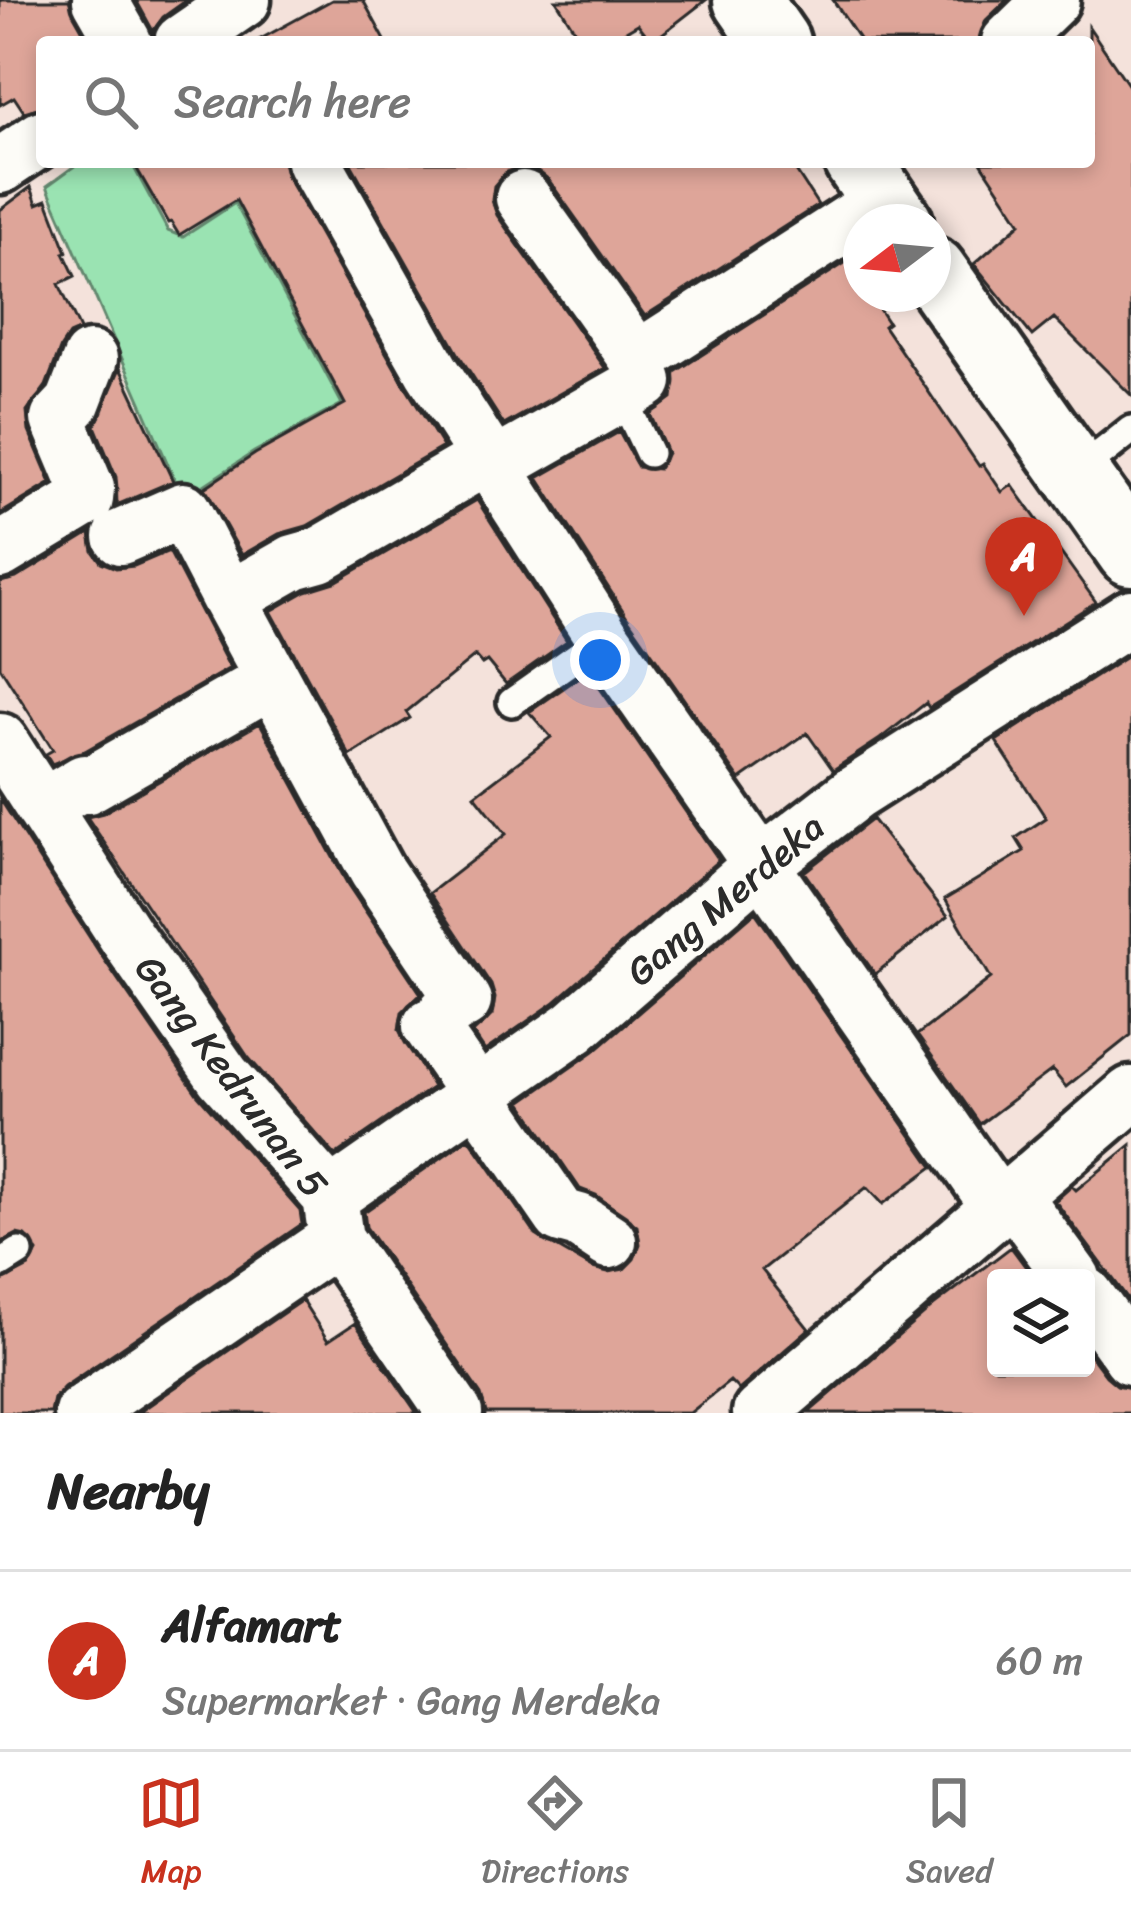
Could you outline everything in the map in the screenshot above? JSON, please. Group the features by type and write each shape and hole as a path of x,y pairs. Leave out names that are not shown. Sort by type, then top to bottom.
{"street":[{"path":"100,0 121,36"},
{"path":"747,0 772,36"},
{"path":"1015,36 1052,0"},
{"path":"196,36 238,18"},
{"path":"0,166 36,142"},
{"path":"317,168 432,371 603,638 1006,1201 1065,1269"},
{"path":"229,599 489,463 629,376 880,195"},
{"path":"523,199 629,376"},
{"path":"951,297 1131,552"},
{"path":"0,550 86,499 87,488 58,419 73,403 90,359"},
{"path":"122,537 183,510 376,870 464,1001 438,1019 476,1095 561,1216 579,1221 609,1241"},
{"name":"Gang Merdeka","path":"82,1413 333,1218 476,1095 574,1027 762,864 853,794 1131,617"},
{"path":"14,771 87,786 272,680"},
{"name":"Gang Kedrunan 5","path":"14,771 223,1076 333,1218 455,1413"},
{"path":"760,1413 1131,1094"},
{"path":"1095,1307 1131,1357"}],"lane":[{"path":"629,376 649,453"},
{"path":"1074,475 1131,430"},
{"path":"512,702 603,638"}],"green space":[{"path":"72,168 134,168 168,231 183,237 235,203 342,404 254,452 183,499 47,186"}],"building":[{"path":"0,0 69,0 85,36 36,36 36,109 24,112 14,97 0,105"},
{"path":"136,0 187,0 163,17 153,31"},
{"path":"332,0 363,0 383,36 266,36"},
{"path":"556,0 706,0 660,36 647,36 638,24 617,36 578,36"},
{"path":"833,0 1007,0 986,20 980,36 857,36"},
{"path":"1089,27 1131,89 1131,395 1054,318 1032,336 974,264 1021,223 985,168 1095,168 1095,36 1089,36"},
{"path":"136,168 285,168 443,447 307,526 279,534 242,555 204,488 345,404 236,200 179,235"},
{"path":"353,168 516,168 494,186 497,215 605,368 504,425"},
{"path":"527,168 794,168 818,205 645,316 548,179"},
{"path":"31,187 37,204 47,200 67,252 75,276 59,284 80,330 69,335 61,347 46,386 27,412 29,431 51,483 0,514 0,210"},
{"path":"843,264 843,312 881,312 888,323 884,326 979,466 983,464 1002,492 1012,485 1096,602 929,708 926,703 833,770 807,733 740,780 538,478 619,432 638,467 658,469 667,453 650,414 672,398 675,372"},
{"path":"120,368 173,481 117,505 116,477 95,426"},
{"path":"477,500 567,641 506,684 487,661 482,664 475,656 406,712 410,718 350,756 271,611 306,591 335,582"},
{"path":"90,533 101,562 116,568 169,551 230,668 85,751 52,764 46,754 53,750 0,667 0,582 16,578"},
{"path":"1131,654 1131,1035 1066,1087 1052,1070 980,1124 917,1035 991,978 945,899 1024,851 1016,838 1046,818 996,741"},
{"path":"588,671 719,860 555,1002 485,1051 473,1033 492,1015 491,985 430,893 506,834 475,795 551,737 529,712"},
{"path":"260,723 348,885 421,994 402,1012 399,1030 433,1087 335,1155 248,1057 87,817 103,813"},
{"path":"0,799 197,1094 300,1211 302,1224 64,1387 54,1398 51,1413 0,1413 0,1282 29,1267 37,1252 26,1236 17,1234 0,1243"},
{"path":"872,819 948,916 875,974 804,872"},
{"path":"755,912 933,1167 883,1204 867,1187 762,1270 809,1329 739,1390 730,1381 690,1413 486,1413 481,1395 366,1227 364,1212 469,1138 536,1235 593,1268 624,1269 640,1244 637,1226 596,1195 580,1189 521,1102 594,1051"},
{"path":"1131,1145 1131,1303 1055,1201 1072,1186 1076,1190"},
{"path":"1011,1247 1027,1269 987,1269 987,1377 1095,1377 1095,1361 1117,1385 1131,1388 1131,1413 808,1413"},
{"path":"302,1300 328,1341 355,1323 417,1413 138,1413"}],"place":[{"name":"Alfamart","path":"1024,616"}]}
